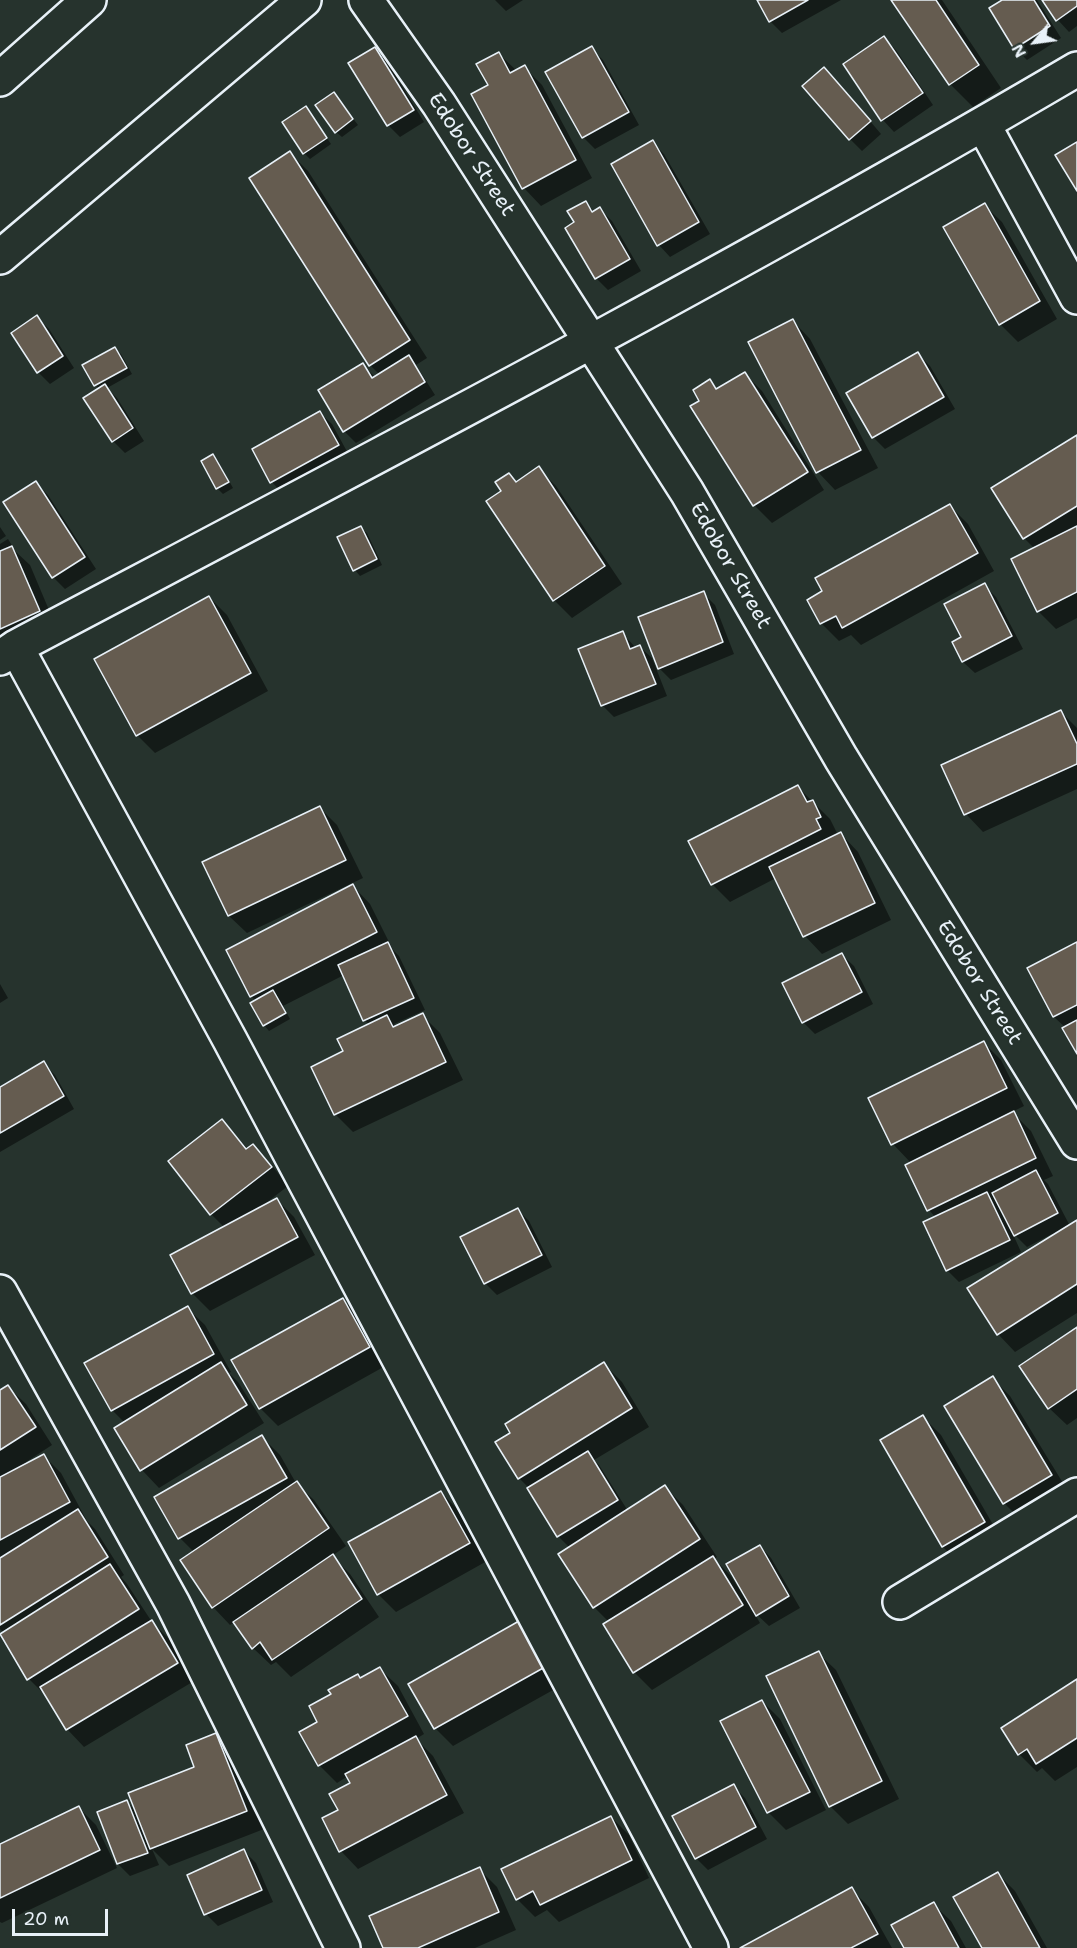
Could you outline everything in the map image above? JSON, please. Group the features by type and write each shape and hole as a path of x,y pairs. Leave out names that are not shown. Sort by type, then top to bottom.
{"main road":[{"path":"0,79 89,0"},
{"path":"0,257 304,0"},
{"name":"Edobor Street","path":"366,0 439,104 687,492 841,758 1077,1142"},
{"path":"711,1948 236,1050 8,652 593,342 1077,69"},
{"path":"982,124 1077,297"},
{"path":"0,1292 173,1604 343,1948"},
{"path":"900,1602 1077,1495"}],"building":[{"path":"757,0 808,0 769,22"},
{"path":"891,0 936,0 979,65 949,85"},
{"path":"1002,0 1034,0 1050,26 1014,49 989,8"},
{"path":"1042,0 1077,0 1077,6 1056,21"},
{"path":"884,36 923,93 881,121 843,64"},
{"path":"592,46 629,112 582,138 545,72"},
{"path":"375,47 414,110 387,126 348,63"},
{"path":"499,52 510,73 525,65 576,160 522,189 471,94 488,85 476,64"},
{"path":"824,67 871,121 849,140 802,86"},
{"path":"334,92 353,119 335,133 315,105"},
{"path":"306,106 327,138 303,154 282,122"},
{"path":"653,140 699,222 657,246 611,164"},
{"path":"1077,142 1077,191 1055,155"},
{"path":"290,151 410,340 369,366 249,178"},
{"path":"586,201 592,212 600,207 630,259 595,279 565,228 574,222 567,211"},
{"path":"985,203 1040,301 999,325 943,227"},
{"path":"37,315 63,356 37,373 11,333"},
{"path":"793,319 861,450 816,473 748,342"},
{"path":"115,347 127,368 94,386 82,365"},
{"path":"918,352 944,397 872,438 846,393"},
{"path":"409,355 425,382 343,432 318,390 363,363 372,378"},
{"path":"745,372 808,472 753,506 690,406 699,401 693,390 710,379 716,389"},
{"path":"105,384 133,428 112,442 83,398"},
{"path":"320,411 339,445 270,483 252,449"},
{"path":"1077,435 1077,506 1023,539 991,488"},
{"path":"213,454 229,482 216,489 201,461"},
{"path":"539,466 605,566 553,601 486,501 501,491 495,482 509,473 516,482"},
{"path":"36,481 85,557 52,578 3,502"},
{"path":"950,504 978,553 842,628 836,616 820,624 807,600 822,591 815,578"},
{"path":"361,526 377,559 353,571 337,537"},
{"path":"1077,526 1077,592 1037,612 1011,559"},
{"path":"12,546 40,611 0,629 0,551"},
{"path":"985,583 1012,636 962,662 952,642 961,637 944,604"},
{"path":"704,591 723,642 658,669 638,617"},
{"path":"209,596 251,673 136,736 94,659"},
{"path":"623,631 630,649 640,645 656,684 601,706 578,649"},
{"path":"1061,710 1077,744 1077,764 964,815 941,765"},
{"path":"798,785 807,802 813,800 821,817 816,819 821,829 711,885 688,841"},
{"path":"320,806 346,860 228,916 202,862"},
{"path":"841,832 875,903 803,937 769,867"},
{"path":"353,884 377,932 250,997 226,950"},
{"path":"388,942 414,998 363,1021 338,965"},
{"path":"1077,942 1077,1005 1053,1017 1027,968"},
{"path":"842,953 862,992 802,1023 782,983"},
{"path":"273,990 286,1013 263,1026 250,1003"},
{"path":"423,1013 446,1062 334,1115 311,1067 343,1051 337,1039 387,1015 393,1027"},
{"path":"1077,1020 1077,1054 1062,1028"},
{"path":"984,1041 1007,1088 891,1145 868,1098"},
{"path":"44,1061 64,1096 0,1133 0,1087"},
{"path":"1014,1111 1036,1158 927,1211 905,1165"},
{"path":"222,1119 246,1149 253,1144 272,1167 210,1215 168,1161"},
{"path":"1036,1170 1058,1213 1014,1236 992,1193"},
{"path":"987,1192 1010,1240 946,1271 923,1222"},
{"path":"277,1198 298,1237 191,1294 170,1255"},
{"path":"518,1208 542,1255 484,1284 460,1237"},
{"path":"1077,1220 1077,1284 997,1335 967,1288"},
{"path":"343,1298 370,1347 259,1409 231,1360"},
{"path":"188,1306 214,1354 111,1411 84,1363"},
{"path":"1077,1327 1077,1389 1048,1409 1019,1366"},
{"path":"221,1362 247,1405 140,1471 114,1428"},
{"path":"604,1362 632,1408 518,1479 495,1442 510,1433 505,1424"},
{"path":"993,1376 1052,1475 1003,1504 944,1406"},
{"path":"8,1385 36,1427 0,1450 0,1390"},
{"path":"923,1415 985,1522 942,1547 880,1440"},
{"path":"262,1435 287,1478 178,1539 154,1497"},
{"path":"588,1451 618,1500 557,1537 527,1488"},
{"path":"44,1454 70,1502 0,1540 0,1477"},
{"path":"297,1481 329,1528 212,1608 180,1560"},
{"path":"665,1485 700,1539 593,1608 558,1554"},
{"path":"441,1491 470,1543 377,1595 348,1542"},
{"path":"78,1509 108,1557 0,1625 0,1558"},
{"path":"760,1545 789,1596 756,1616 726,1564"},
{"path":"333,1554 362,1599 272,1660 260,1642 252,1649 233,1622"},
{"path":"713,1556 743,1605 633,1673 603,1624"},
{"path":"110,1564 139,1609 27,1680 0,1634"},
{"path":"152,1620 178,1663 66,1730 40,1687"},
{"path":"519,1621 545,1667 434,1729 408,1684"},
{"path":"819,1651 882,1781 829,1807 766,1676"},
{"path":"380,1667 408,1716 318,1766 299,1732 317,1722 309,1706 331,1694 328,1690 358,1674 360,1678"},
{"path":"1077,1679 1077,1738 1036,1764 1027,1749 1018,1755 1001,1728"},
{"path":"762,1700 810,1792 767,1813 720,1721"},
{"path":"216,1733 247,1811 150,1849 128,1793 194,1767 186,1745"},
{"path":"416,1736 447,1795 339,1852 322,1818 338,1810 329,1794 350,1783 345,1774"},
{"path":"734,1784 756,1827 695,1859 672,1816"},
{"path":"127,1800 148,1853 117,1864 97,1812"},
{"path":"79,1806 100,1850 0,1898 0,1844"},
{"path":"611,1816 632,1860 540,1905 533,1891 516,1900 501,1869"},
{"path":"244,1849 262,1890 204,1915 187,1875"},
{"path":"480,1867 499,1912 418,1948 383,1948 369,1916"},
{"path":"998,1872 1040,1948 982,1948 953,1897"},
{"path":"852,1887 878,1934 851,1948 740,1948"},
{"path":"934,1902 959,1948 904,1948 891,1925"}]}
